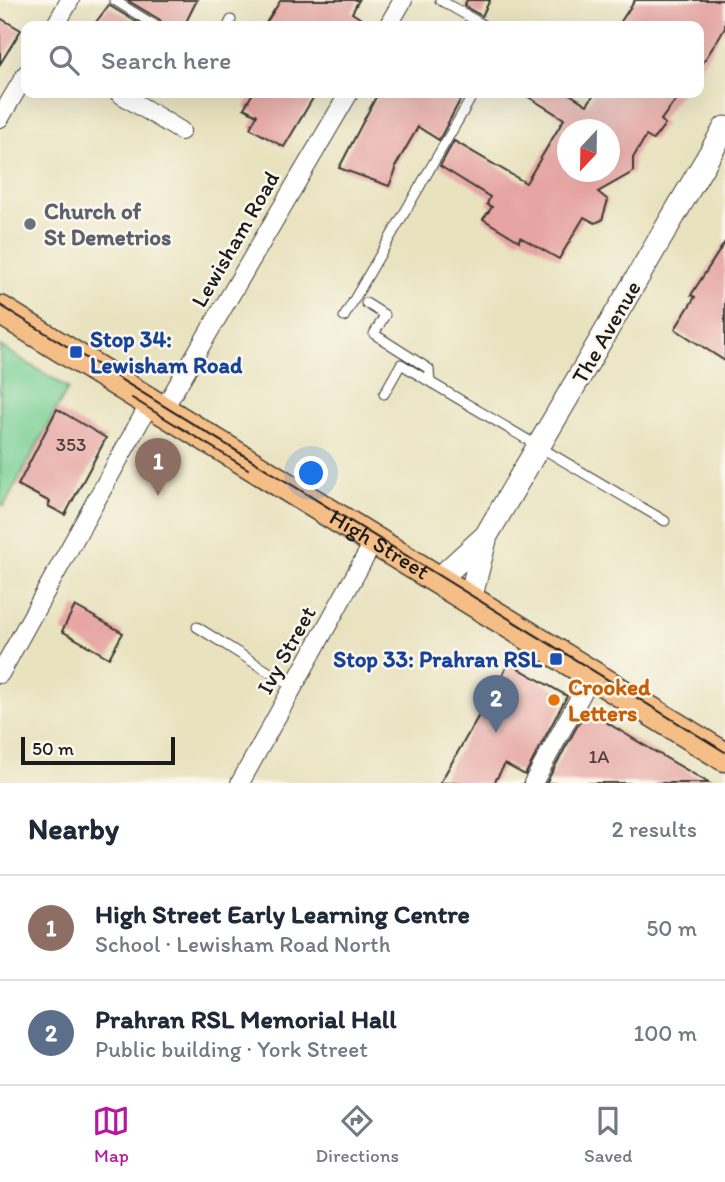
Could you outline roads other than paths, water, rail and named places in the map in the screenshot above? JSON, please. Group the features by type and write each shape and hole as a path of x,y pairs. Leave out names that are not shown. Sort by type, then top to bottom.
{"main road":[{"name":"High Street","path":"0,310 725,757"}],"street":[{"path":"58,21 70,0"},
{"path":"391,21 403,0"},
{"path":"0,118 21,82"},
{"path":"127,98 181,131"},
{"name":"Lewisham Road","path":"0,674 156,406 346,98"},
{"name":"The Avenue","path":"438,580 486,536 725,128"},
{"name":"The Avenue","path":"470,600 486,536"},
{"name":"Ivy Street","path":"240,783 374,541"},
{"path":"533,783 592,675"}],"lane":[{"path":"114,0 148,21"},
{"path":"440,0 476,21"},
{"path":"344,317 471,98"},
{"path":"366,303 385,316 374,334 429,369 430,382"},
{"path":"384,394 401,364 666,521"},
{"path":"197,627 293,687"}],"tram line":[{"path":"0,305 725,752"},
{"path":"132,398 248,469"}],"place":[{"name":"Church of St Demetrios","path":"30,224"},
{"name":"Stop 34: Lewisham Road","path":"76,352"},
{"name":"High Street Early Learning Centre","path":"158,496"},
{"name":"Stop 33: Prahran RSL","path":"556,659"},
{"name":"Crooked Letters","path":"554,700"},
{"name":"Prahran RSL Memorial Hall","path":"496,733"}]}
